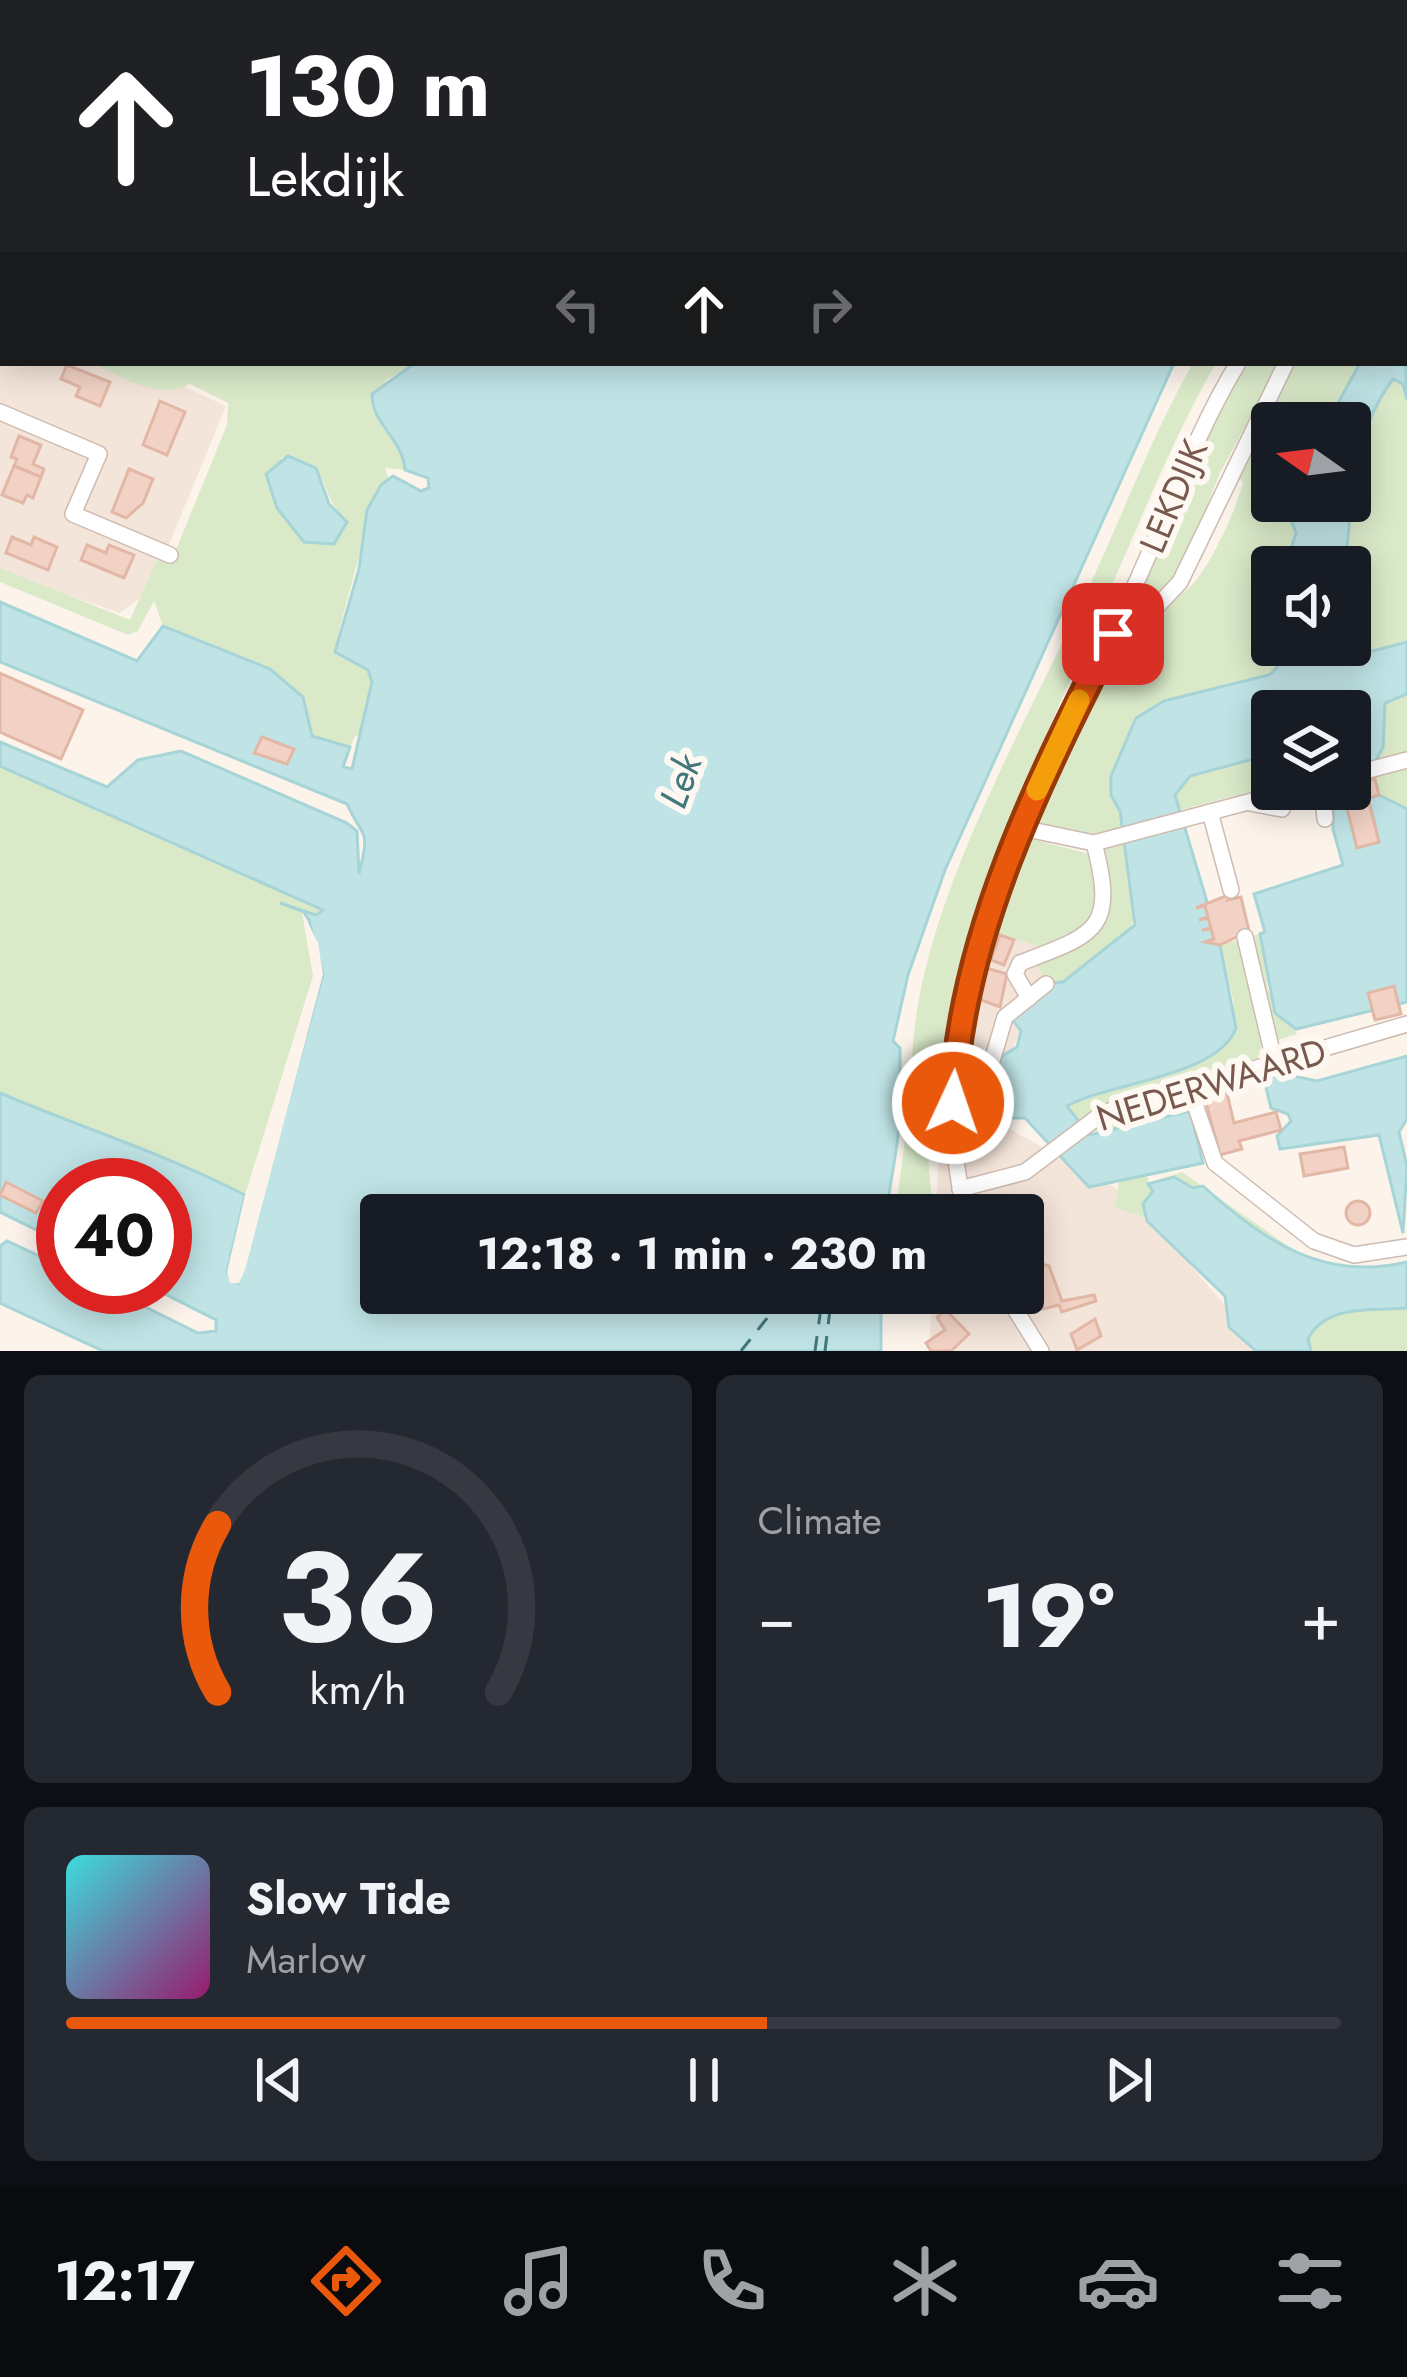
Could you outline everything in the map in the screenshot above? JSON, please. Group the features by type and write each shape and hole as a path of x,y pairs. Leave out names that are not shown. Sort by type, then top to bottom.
{"street":[{"name":"LEKDIJK","path":"961,1194 952,1134 961,1014 1022,828 1185,463 1236,366"},
{"path":"1094,671 1180,582 1285,366"},
{"path":"0,412 99,454 73,514 170,555"},
{"path":"1371,769 1407,760"},
{"path":"1022,828 1102,840 1249,802"},
{"path":"1323,810 1324,819"},
{"path":"1204,813 1231,890"},
{"path":"1029,998 1015,974 1020,963 1058,951 1100,918 1106,898 1102,840"},
{"path":"1245,937 1274,1060"},
{"path":"992,1061 998,1027 1046,984"},
{"name":"NEDERWAARD","path":"960,1189 1017,1176 1080,1125 1274,1060 1407,1024"},
{"path":"1189,1087 1207,1148 1224,1172 1314,1241 1354,1255 1407,1247"},
{"path":"1018,1314 1041,1351"}],"shaded area":[{"path":"0,366 139,366 226,406 150,591 120,613 0,572"},
{"path":"993,912 1060,937 985,1115 1133,1198 1264,1351 930,1351 931,1314 1044,1314 1044,1194 937,1194 949,1027"}],"green space":[{"path":"98,366 410,366 386,380 371,406 404,451 405,470 385,468 389,479 367,532 335,652 368,670 370,677 364,735 355,736 350,747 311,736 303,697 270,669 163,626 154,601 138,631 128,635 0,582 0,568 130,620 160,553 173,557 227,425 228,403 190,384 165,390","holes":["281,457 316,468 347,521 304,542 285,513"]},
{"path":"1191,366 1214,366 1161,472 1014,815 974,931 930,1093 928,1123 928,1073 912,1073 916,1014 930,952 976,824 1178,390"},
{"path":"1244,366 1277,366 1258,402 1251,402 1251,415 1220,473 1181,570 1113,647 1202,441"},
{"path":"1291,366 1407,366 1407,809 1381,795 1371,768 1371,690 1251,690 1251,791 1180,810 1175,795 1187,779 1146,711 1136,719 1111,776 1122,828 1087,835 1039,825 1036,811 1084,701 1091,702 1178,595 1197,579 1217,546 1243,482 1239,479 1251,453 1251,522 1371,522 1371,402 1274,402"},
{"path":"0,766 321,907 316,916 302,912 313,976 245,1195 192,1170 192,1158 163,1158 0,1093"},
{"path":"1028,838 1090,854 1123,842 1132,898 1131,927 1111,948 1063,982 1052,983 1053,988 1033,961 1041,947 992,932 1017,854"},
{"path":"1260,934 1268,990 1297,1034 1262,1045 1257,1059 1113,1103 1120,1128 1084,1133 1066,1106 1090,1093 1146,1080 1234,1004 1220,945"},
{"path":"899,1124 928,1124 932,1194 898,1194 906,1132"},
{"path":"1182,1172 1308,1260 1346,1269 1407,1262 1407,1351 1276,1351 1160,1222 1115,1208 1119,1182 1147,1176 1149,1183"}],"water":[{"name":"Lek","path":"411,366 1173,366 945,870 908,975 893,1041 900,1048 900,1072 905,1072 904,1124 899,1125 890,1194 360,1194 360,1314 881,1314 881,1351 103,1351 0,1303 0,1246 7,1241 36,1254 36,1314 160,1314 198,1333 216,1331 216,1320 192,1308 192,1170 245,1195 227,1272 238,1283 323,974 309,920 302,911 280,903 316,915 323,910 0,766 0,742 107,787 138,760 181,751 347,823 357,831 359,874 365,841 347,804 0,662 0,602 137,661 163,626 270,669 303,697 312,736 350,747 343,767 352,769 372,682 368,670 335,652 359,569 367,510 381,485 393,476 421,491 429,488 428,478 405,470 399,449 372,394"},
{"path":"1358,366 1406,366 1407,400 1403,384 1393,379 1371,418 1371,402 1339,402"},
{"path":"288,456 316,468 329,504 347,522 334,544 304,542 277,508 266,474"},
{"path":"1292,522 1349,522 1347,546 1292,546 1296,533"},
{"path":"1407,642 1407,694 1385,703 1383,747 1374,764 1371,690 1251,690 1251,760 1190,776 1175,795 1220,945 1236,1028 1225,1044 1186,1068 1067,1106 1089,1135 1190,1111 1203,1163 1089,1187 1025,1118 988,1118 982,1068 1017,1047 1021,1031 1012,1019 1052,988 1050,983 1063,982 1135,925 1111,776 1136,718 1164,701 1269,675 1277,666 1371,666 1371,651"},
{"path":"1379,795 1407,809 1407,1002 1296,1029 1275,1013 1260,934 1265,932 1254,894 1343,865 1333,829 1334,810 1348,810 1357,848 1379,842 1371,797"},
{"path":"1407,1056 1407,1119 1399,1132 1407,1166 1403,1233 1379,1135 1280,1149 1277,1136 1291,1121 1288,1114 1271,1108 1264,1079 1284,1074 1317,1081"},
{"path":"0,1093 163,1158 36,1158 36,1230 0,1212"},
{"path":"1174,1177 1193,1188 1203,1186 1248,1223 1296,1252 1348,1266 1407,1262 1407,1308 1352,1311 1326,1319 1308,1339 1311,1351 1256,1351 1229,1327 1225,1296 1147,1221 1143,1204 1153,1191 1148,1184"}],"pier":[{"path":"302,911 318,943 323,974 245,1270 239,1283 230,1283 227,1272 245,1195 247,1189 251,1195 235,1277 317,973"}],"building":[{"path":"70,366 110,382 100,406 76,396 80,387 61,379"},
{"path":"160,401 185,412 167,455 143,445"},
{"path":"19,436 41,445 33,464 44,469 41,477 14,466 17,459 11,457"},
{"path":"14,466 41,477 33,498 27,495 23,503 2,495"},
{"path":"129,469 153,479 143,503 126,518 112,512"},
{"path":"12,537 31,545 34,537 57,547 48,570 6,553"},
{"path":"87,545 106,553 109,545 134,555 124,578 81,560"},
{"path":"0,673 83,710 61,759 0,732"},
{"path":"262,737 294,749 287,764 254,753"},
{"path":"1375,779 1379,795 1371,797 1371,780"},
{"path":"1348,810 1371,810 1379,842 1357,848"},
{"path":"1233,893 1228,900 1241,897 1249,931 1220,945 1205,942 1214,939 1211,929 1202,930 1211,928 1208,918 1199,920 1208,917 1205,906 1196,908"},
{"path":"1000,935 1014,940 1004,965 991,960"},
{"path":"986,968 1007,974 1000,1007 976,998"},
{"path":"1394,986 1401,1014 1375,1020 1368,993"},
{"path":"1226,1089 1234,1123 1276,1112 1281,1130 1239,1141 1242,1149 1220,1155 1204,1095"},
{"path":"1344,1147 1348,1168 1304,1176 1300,1154"},
{"path":"6,1182 36,1197 36,1213 0,1195"},
{"path":"1358,1201 1367,1204 1367,1222 1358,1225 1349,1222 1346,1213 1349,1204"},
{"path":"1044,1265 1049,1266 1062,1301 1094,1295 1096,1301 1062,1312 1059,1305 1044,1309"},
{"path":"950,1314 969,1334 951,1351 931,1351 926,1343 945,1330 937,1317"},
{"path":"1095,1319 1101,1336 1077,1350 1071,1334"}],"ferry route":[{"path":"741,1351 770,1314"},
{"path":"815,1351 820,1314"},
{"path":"825,1351 829,1314"}],"slow traffic":[{"path":"1037,790 1079,700"}],"route":[{"path":"953,1103 961,1014 982,941 1034,796 1113,634"}]}
